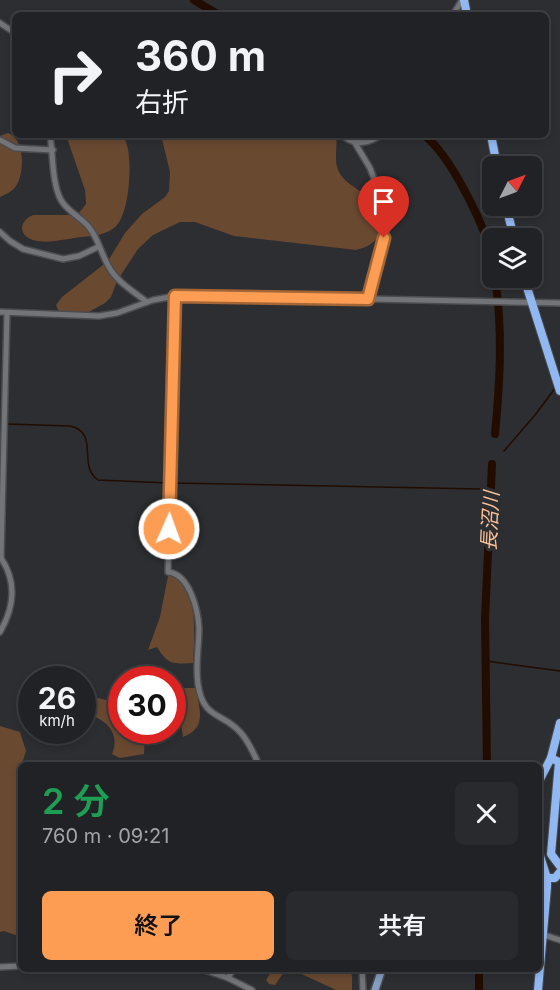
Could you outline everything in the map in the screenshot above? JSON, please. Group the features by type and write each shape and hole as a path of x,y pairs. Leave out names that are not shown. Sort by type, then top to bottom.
{"highway":[{"path":"492,138 495,156"},
{"path":"526,288 560,392"},
{"path":"542,775 551,758 560,723"},
{"path":"551,758 559,762 551,854 560,866"},
{"path":"542,862 547,878 542,924"},
{"path":"547,878 555,878 560,872"},
{"path":"538,990 539,972"}],"main road":[{"path":"375,990 381,972"}],"street":[{"path":"51,138 61,200 89,227 117,278 147,302"},
{"path":"345,138 355,143 376,138"},
{"path":"0,140 15,148 53,150"},
{"path":"355,143 370,168 390,217 368,299"},
{"path":"0,232 23,249 63,259 79,256 98,247"},
{"path":"175,296 168,572 177,575 184,582 195,608 199,629 198,682 203,703 209,711 240,731 258,762"},
{"path":"0,632 9,613 12,595 8,568 1,558 4,423 3,313 99,316 175,296 560,303"},
{"path":"542,933 560,940"},
{"path":"0,968 18,966"},
{"path":"211,972 252,990"},
{"path":"228,978 231,972"},
{"path":"362,972 363,990"}],"shaded area":[{"path":"8,133 12,135 12,138 15,138 22,157 22,165 19,180 14,188 0,197 0,136"},
{"path":"67,138 125,138 128,152 128,195 123,215 114,228 100,235 43,242 25,235 23,224 33,215 79,213 86,204 85,190"},
{"path":"162,138 336,138 336,163 339,172 352,186 378,204 383,212 384,221 376,239 371,244 356,250 234,236 195,222 180,222 153,235 138,249 117,281 111,297 105,303 87,313 59,312 56,305 62,297 108,261 125,233 142,214 165,197 169,191 170,172"},
{"path":"171,575 187,590 191,601 194,628 193,663 172,662 164,657 157,647 148,650 160,617 168,576"},
{"path":"186,688 196,688 200,717 199,723 186,736"},
{"path":"96,700 108,701 108,726 96,717"},
{"path":"0,726 18,731 18,744 24,744 26,751 22,762 18,762 17,779 18,936 4,931 0,932"},
{"path":"115,744 144,744 144,754 120,758 112,754"},
{"path":"271,972 284,972 275,985 269,984 266,980"},
{"path":"297,972 351,972 352,990 336,990"}],"waterway":[{"name":"長沼川","path":"194,0 214,12"},
{"name":"長沼川","path":"427,138 445,158 455,174 482,228"},
{"name":"長沼川","path":"495,434 500,356 496,288"},
{"path":"504,451 556,387"},
{"path":"7,424 70,426 79,429 87,442 89,466 92,474 98,480 169,483"},
{"name":"長沼川","path":"487,762 485,619 492,464"},
{"path":"173,483 480,489"},
{"path":"486,661 560,671"},
{"name":"長沼川","path":"479,972 479,990"}],"route":[{"path":"169,529 175,296 368,299 384,238"}]}
